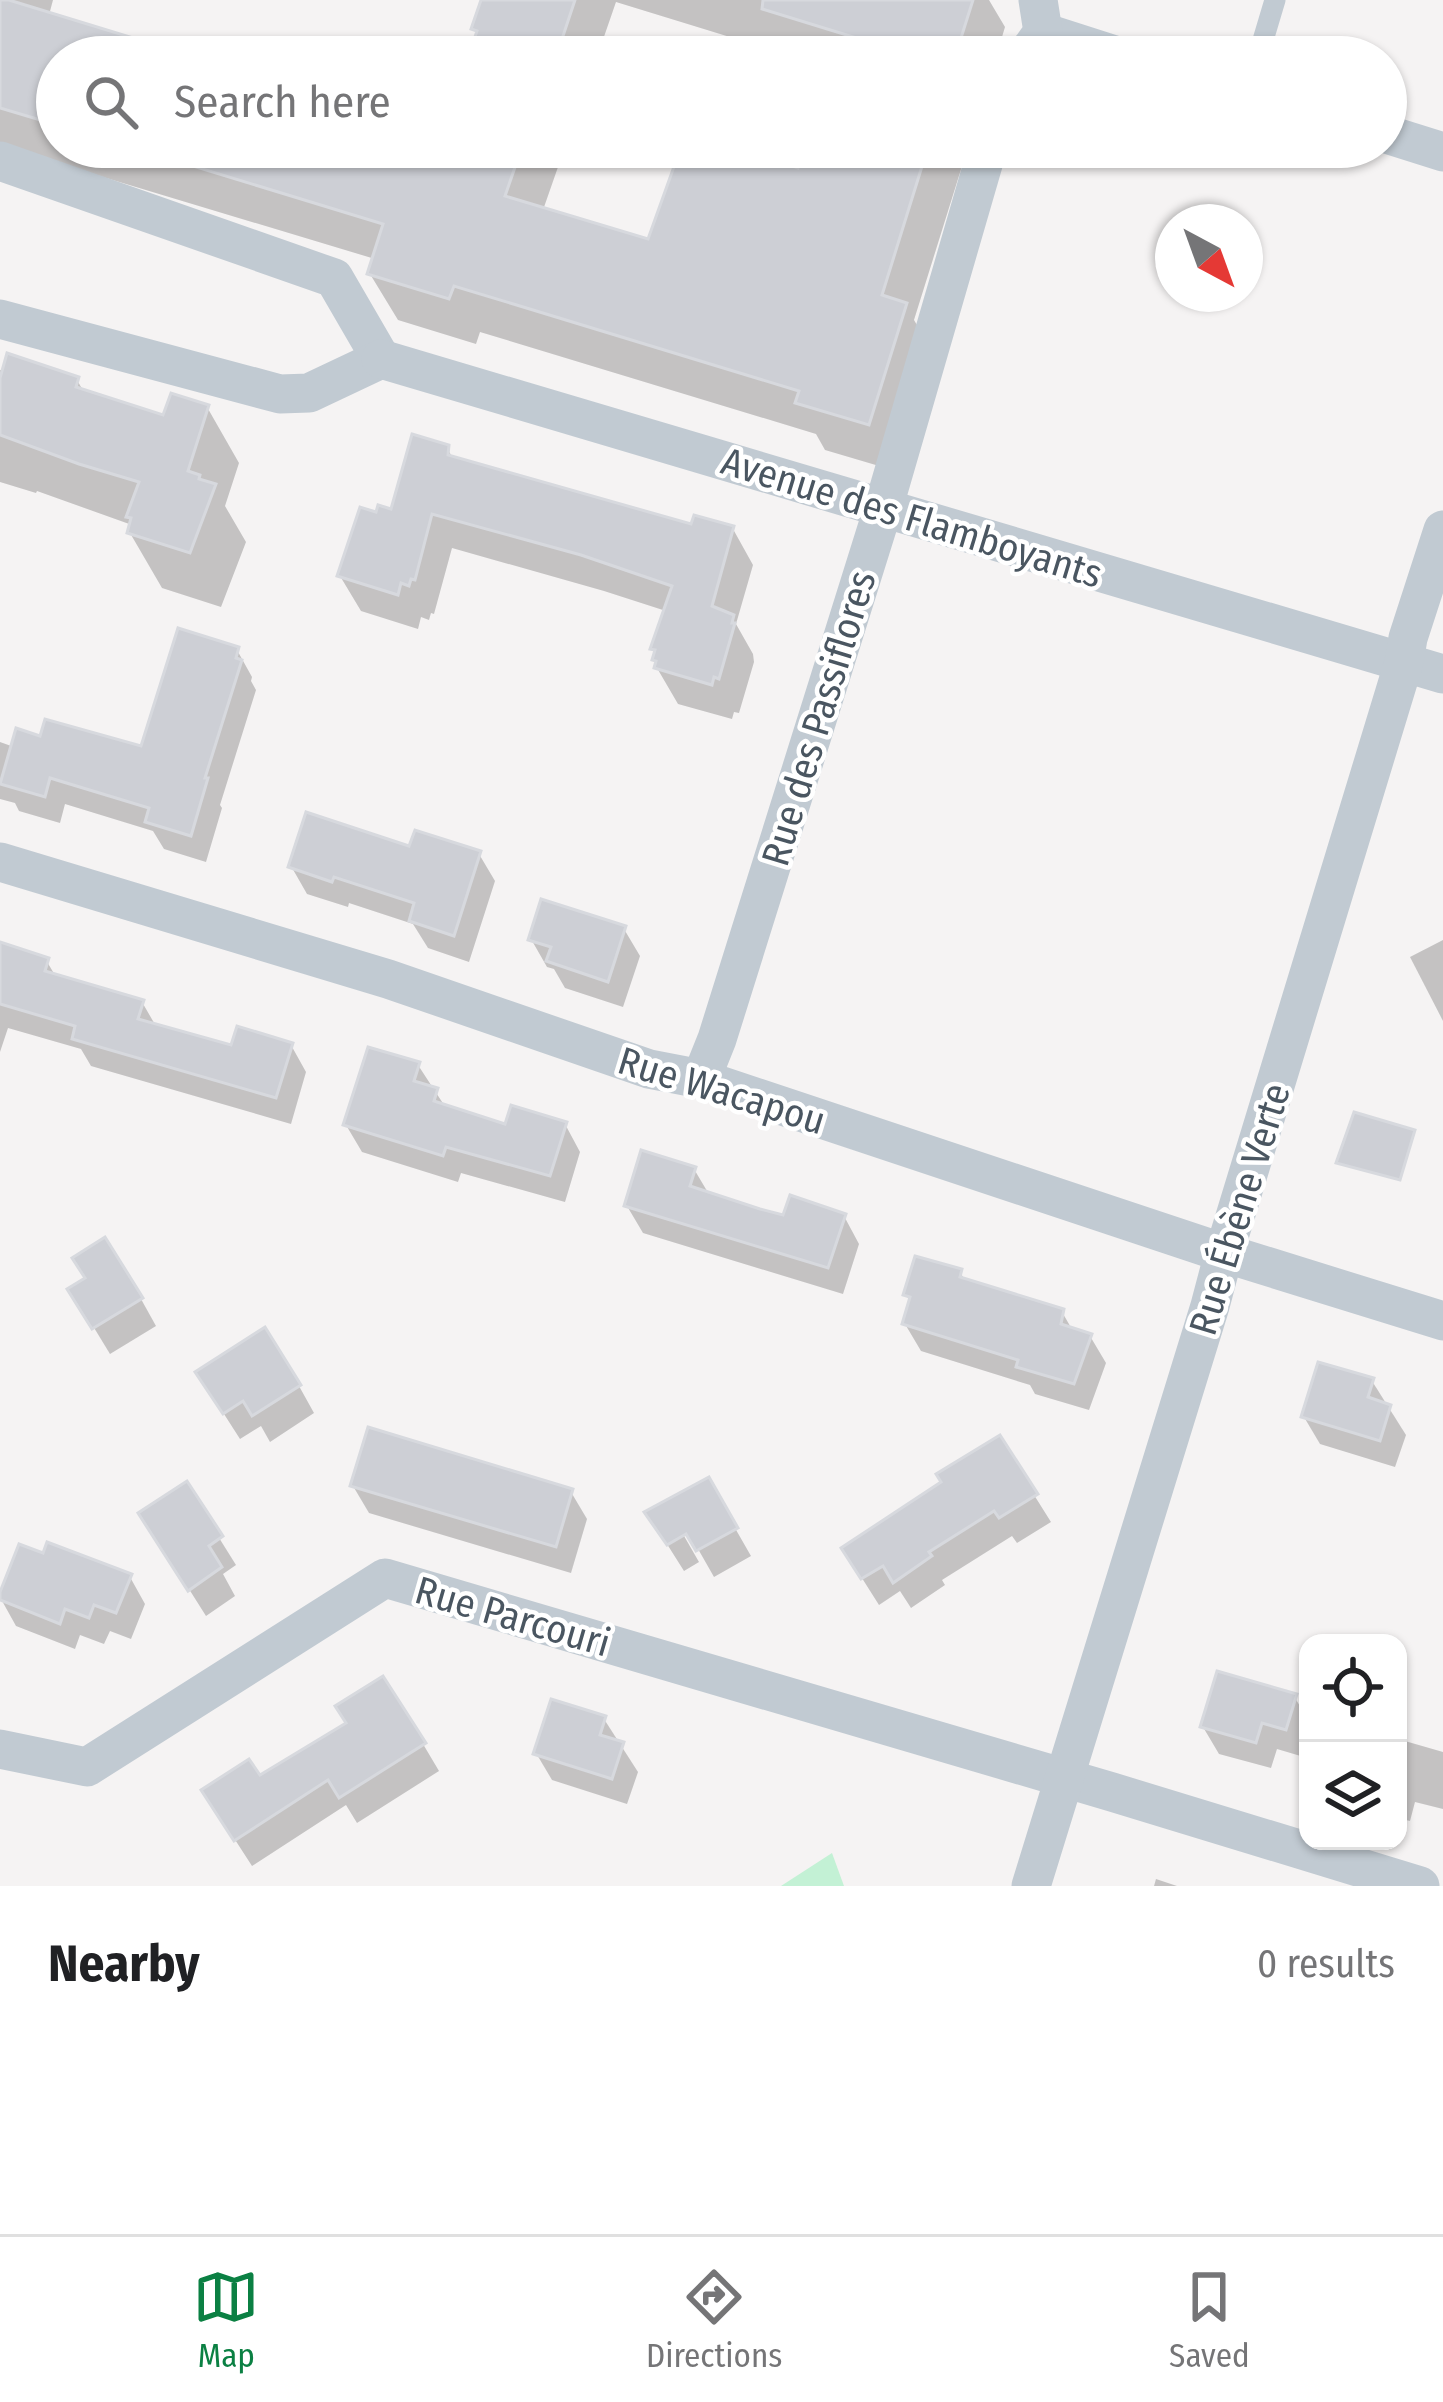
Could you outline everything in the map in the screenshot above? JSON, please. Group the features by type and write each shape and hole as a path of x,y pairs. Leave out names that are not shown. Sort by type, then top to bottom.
{"street":[{"path":"1407,141 1443,152"},
{"path":"0,161 334,278 381,359 308,393 280,394 0,319"},
{"name":"Rue des Passiflores","path":"701,1079 884,508 982,168"},
{"name":"Avenue des Flamboyants","path":"381,359 1443,674"},
{"name":"Rue Ébène Verte","path":"1031,1886 1443,530"},
{"name":"Rue Wacapou","path":"0,862 388,979 650,1069 701,1079 1443,1321"},
{"name":"Rue Parcouri","path":"0,1749 87,1767 385,1579 1420,1886"}],"lane":[{"path":"1264,36 1275,0"}],"green space":[{"path":"832,1853 844,1886 781,1886"}],"building":[{"path":"0,0 127,36 36,36 36,119 0,108"},
{"path":"481,0 575,0 563,36 475,36 477,31 471,29"},
{"path":"763,0 973,0 962,36 850,36 762,9"},
{"path":"199,168 515,168 505,196 648,239 673,168 921,168 882,295 907,303 869,425 795,403 799,391 454,286 449,299 367,274 383,224"},
{"path":"7,353 79,377 76,387 163,415 171,393 209,405 188,471 216,484 190,553 127,533 131,518 126,517 139,482 0,435 0,378"},
{"path":"412,434 449,445 448,455 691,524 694,515 734,526 712,606 734,615 735,623 719,679 714,677 712,685 654,668 655,650 650,649 672,586 432,514 415,580 409,586 401,583 398,595 337,576 360,507 376,512 378,505 391,509"},
{"path":"178,628 239,647 236,658 242,660 191,836 145,822 149,808 50,778 45,797 0,784 16,728 40,736 45,719 141,746"},
{"path":"306,812 409,846 415,830 481,851 454,936 409,921 414,903 288,867"},
{"path":"541,899 626,926 608,982 546,961 551,947 528,940"},
{"path":"0,942 49,958 45,971 144,1000 138,1019 231,1045 237,1026 293,1043 276,1098 72,1039 75,1026 0,1004"},
{"path":"368,1047 420,1062 414,1081 438,1088 434,1101 505,1124 511,1105 567,1122 550,1176 446,1147 443,1156 343,1125"},
{"path":"1354,1112 1415,1130 1400,1180 1336,1163"},
{"path":"641,1150 696,1167 690,1186 760,1209 783,1215 790,1195 846,1214 828,1268 624,1206"},
{"path":"105,1237 143,1298 92,1329 67,1289 85,1278 72,1258"},
{"path":"915,1256 962,1269 960,1277 1064,1309 1061,1324 1092,1334 1074,1384 1016,1367 1018,1360 902,1324 910,1297 903,1295"},
{"path":"265,1327 301,1385 252,1416 243,1401 223,1414 195,1372"},
{"path":"1318,1362 1374,1378 1368,1397 1391,1405 1380,1441 1301,1417"},
{"path":"368,1427 573,1489 556,1547 350,1486"},
{"path":"1000,1435 1038,1494 999,1518 994,1511 929,1552 932,1556 893,1583 883,1566 861,1579 841,1548 941,1482 936,1474"},
{"path":"709,1477 738,1528 696,1551 686,1534 667,1545 644,1512"},
{"path":"187,1481 223,1536 209,1546 222,1567 188,1591 138,1513"},
{"path":"47,1542 132,1574 116,1613 94,1605 89,1618 65,1609 60,1624 0,1600 19,1544 43,1553"},
{"path":"1217,1671 1297,1694 1286,1730 1262,1723 1256,1743 1200,1727"},
{"path":"383,1676 426,1743 339,1798 328,1780 234,1841 201,1790 249,1759 260,1775 346,1723 335,1706"},
{"path":"551,1699 606,1716 600,1735 624,1742 612,1779 533,1754"}]}
